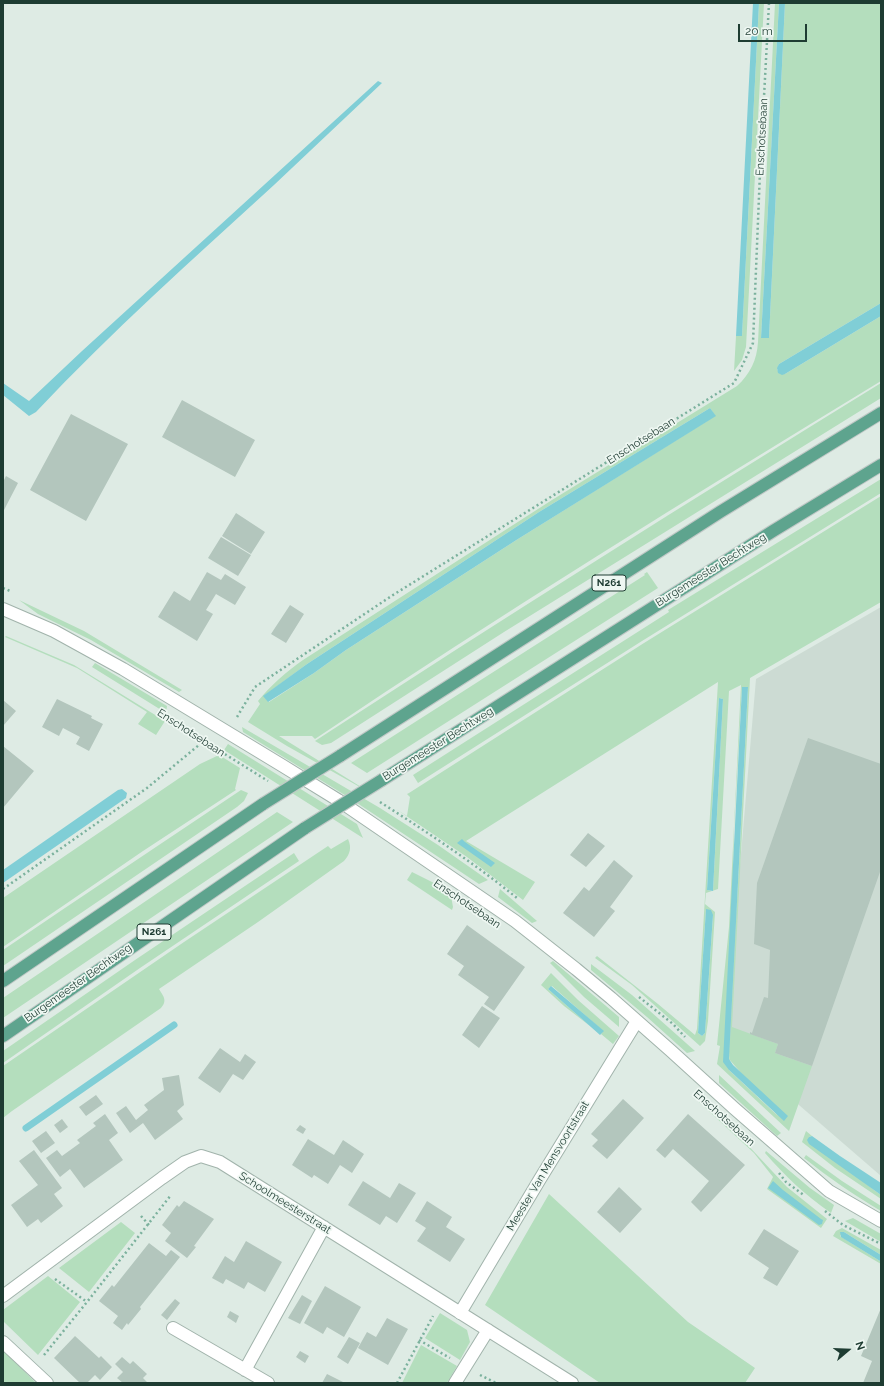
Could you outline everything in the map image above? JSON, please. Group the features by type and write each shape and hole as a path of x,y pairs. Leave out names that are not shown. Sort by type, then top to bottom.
{"main road":[{"name":"N261","path":"3,981 263,804 720,512 881,413"},
{"name":"Burgemeester Bechtweg","path":"3,1036 305,828 773,531 881,465"}],"street":[{"name":"Enschotsebaan","path":"3,609 54,631 123,669 338,800 515,921 576,969 637,1021 735,1110 829,1191 881,1221"},
{"name":"Meester Van Mensvoortstraat","path":"460,1313 637,1021"},
{"name":"Schoolmeesterstraat","path":"3,1296 184,1162 201,1156 220,1162 572,1383"},
{"path":"245,1370 324,1227"},
{"path":"173,1328 268,1383"},
{"path":"455,1383 488,1330"},
{"path":"3,1342 46,1383"}],"path":[{"name":"Enschotsebaan","path":"221,729 236,718 255,687 393,595 734,383 753,343 760,165 769,3"},
{"path":"3,889 147,788 221,729"},
{"name":"Enschotsebaan","path":"190,733 273,784"},
{"path":"776,1170 786,1182 811,1201"},
{"path":"32,1369 87,1302 179,1184 170,1172"},
{"path":"824,1210 843,1225 881,1244"},
{"path":"44,1266 54,1278 87,1302"},
{"path":"397,1383 419,1340 442,1301"}],"shaded area":[{"path":"881,607 881,1176 725,1041 756,679"}],"green space":[{"path":"759,3 764,3 746,347 742,360 734,371 736,336 742,336"},
{"path":"775,3 779,3 761,338 769,338 785,3 881,3 881,303 779,364 777,370 785,374 881,316 881,381 525,601 315,739 312,736 279,736 374,795 287,746 248,722 260,704 258,701 263,695 279,679 303,660 552,500 737,386 746,377 752,366 756,355 758,342","holes":["710,408 715,416 518,539 346,650 269,702 264,696 307,664 539,512"]},
{"path":"881,383 881,398 504,632 331,743 322,745 315,741 597,560"},
{"path":"881,479 881,493 642,641 418,783 413,775 669,612 668,610"},
{"path":"881,496 881,602 750,678 732,1027 778,1044 775,1053 812,1066 789,1131 717,1064 720,1046 717,1045 729,927 741,685 729,691 718,889 713,891 723,699 719,698 707,890 712,891 706,893 705,904 715,912 708,1021 705,1041 700,1046 632,985 595,958 597,956 695,1035 697,1029 718,682 466,841 535,882 523,900 467,857 396,809 407,816 410,797 407,794 644,643","holes":["742,687 748,687 729,1051 734,830","706,909 713,916 705,1033 702,1036 698,1033","729,1059 778,1116 729,1070"]},
{"path":"647,572 658,588 367,773 351,763 645,575 644,574"},
{"path":"19,600 84,631 182,690 179,692 91,640 38,614"},
{"path":"6,636 74,665 165,721 156,735 138,724 147,712 77,668 5,637"},
{"path":"95,663 167,706 166,713 92,667"},
{"path":"242,727 380,808 438,845 488,880 479,884 348,797 243,732"},
{"path":"228,744 357,824 363,838 224,750"},
{"path":"219,755 240,768 236,790 143,851 3,947 3,898 200,764"},
{"path":"241,790 248,793 244,801 237,807 3,966 3,950"},
{"path":"277,812 293,822 3,1018 3,998"},
{"path":"348,839 350,851 344,861 258,922 159,989 164,1000 161,1008 3,1118 3,1066 184,942 328,846 331,849"},
{"path":"294,853 299,861 140,968 3,1063 3,1051"},
{"path":"412,872 434,883 451,896 453,907 452,910 407,880"},
{"path":"500,889 537,921 532,923 498,897"},
{"path":"553,961 619,1017 619,1027 584,997 550,963"},
{"path":"591,964 632,995 695,1051 687,1053 591,970"},
{"path":"551,973 578,1000 619,1036 613,1044 601,1034 603,1031 552,986 548,989 590,1026 564,1006 541,985"},
{"path":"719,1075 781,1133 777,1136 719,1083"},
{"path":"701,1101 743,1140 787,1187 827,1219 821,1228 767,1189 773,1177 754,1153 699,1102"},
{"path":"806,1131 812,1136 809,1137 881,1195 881,1199 835,1168 802,1142"},
{"path":"766,1151 810,1188 834,1205 831,1213 788,1178 765,1153"},
{"path":"806,1155 842,1181 881,1206 881,1211 851,1192 804,1158"},
{"path":"549,1194 688,1322 755,1368 745,1383 600,1383 485,1305"},
{"path":"853,1218 881,1234 881,1242 845,1221"},
{"path":"121,1222 135,1233 89,1292 59,1268"},
{"path":"842,1228 881,1250 881,1255 844,1232 840,1236 880,1261 881,1259 881,1264 833,1236 836,1231"},
{"path":"48,1276 80,1302 38,1355 3,1321 3,1310"},
{"path":"440,1313 467,1330 470,1342 460,1360 425,1338"},
{"path":"421,1345 457,1366 447,1383 402,1383"},
{"path":"3,1350 36,1383 3,1383"}],"water":[{"path":"753,3 759,3 742,336 736,336"},
{"path":"779,3 785,3 769,338 761,338"},
{"path":"378,81 382,83 93,353 36,412 29,416 3,395 3,383 29,401"},
{"path":"881,303 881,316 785,374 782,375 778,373 777,368 779,364"},
{"path":"710,408 716,416 518,539 268,702 263,696 307,664 539,512"},
{"path":"742,687 748,687 729,1059 733,1065 788,1116 784,1121 729,1070 723,1062"},
{"path":"719,698 723,699 713,891 707,890"},
{"path":"122,789 127,793 126,798 3,883 3,870 118,790"},
{"path":"462,839 495,863 491,867 457,843"},
{"path":"706,909 711,910 713,915 705,1033 702,1036 698,1033"},
{"path":"551,986 604,1031 600,1035 548,989"},
{"path":"812,1136 881,1183 881,1195 809,1144 807,1140"},
{"path":"773,1181 823,1220 822,1224 819,1225 768,1188"},
{"path":"840,1232 844,1232 881,1255 880,1261 841,1237"}],"building":[{"path":"182,400 255,440 235,477 162,437"},
{"path":"71,414 128,444 86,521 30,490"},
{"path":"6,476 18,483 3,512 3,482"},
{"path":"236,513 265,532 251,554 222,536"},
{"path":"221,537 251,555 238,576 208,558"},
{"path":"207,572 221,580 225,574 246,587 235,605 216,594 206,610 213,614 197,641 158,617 174,591 190,601"},
{"path":"290,605 304,614 286,643 271,634"},
{"path":"57,699 92,716 91,718 103,724 89,751 76,744 80,737 63,728 59,736 42,727"},
{"path":"3,700 16,711 3,726"},
{"path":"808,738 881,764 881,869 812,1066 775,1053 778,1044 750,1034 750,1032 752,1033 764,997 768,998 770,950 754,944 757,883"},
{"path":"3,746 34,771 3,808"},
{"path":"588,833 605,846 586,867 570,855"},
{"path":"614,860 633,876 610,907 615,911 594,937 563,913 584,887 589,891"},
{"path":"467,925 525,967 494,1011 484,1004 489,997 458,975 464,966 447,954"},
{"path":"482,1006 500,1018 479,1048 462,1035"},
{"path":"220,1048 240,1062 245,1054 256,1062 243,1080 233,1074 220,1093 198,1078"},
{"path":"179,1075 184,1105 177,1111 183,1119 155,1140 143,1123 130,1133 116,1113 126,1106 136,1120 148,1110 144,1105 164,1090 162,1078"},
{"path":"96,1095 103,1104 86,1116 79,1107"},
{"path":"623,1099 644,1118 607,1159 592,1146 598,1140 591,1134"},
{"path":"105,1114 118,1133 109,1140 123,1160 84,1188 70,1169 60,1177 46,1158 57,1150 62,1156 80,1143 77,1140 96,1126 93,1123"},
{"path":"688,1114 745,1165 701,1212 691,1202 709,1181 673,1149 665,1158 656,1150"},
{"path":"62,1119 68,1127 60,1133 54,1125"},
{"path":"300,1125 306,1129 303,1134 296,1130"},
{"path":"46,1131 55,1143 41,1153 32,1141"},
{"path":"308,1139 334,1155 343,1140 364,1154 352,1173 340,1165 328,1184 314,1175 312,1178 292,1165"},
{"path":"34,1150 62,1188 54,1194 63,1206 41,1223 38,1219 27,1227 11,1205 38,1185 19,1161"},
{"path":"363,1181 390,1198 399,1183 416,1193 397,1223 386,1216 380,1225 348,1205"},
{"path":"619,1187 642,1209 620,1233 597,1212"},
{"path":"184,1201 214,1219 187,1258 165,1241 171,1233 162,1225 177,1205 179,1207"},
{"path":"427,1201 452,1217 446,1227 465,1239 450,1262 417,1241 426,1228 415,1221"},
{"path":"764,1229 799,1251 777,1286 763,1278 769,1268 748,1254"},
{"path":"246,1241 282,1262 265,1292 248,1282 244,1289 226,1279 223,1284 212,1278 225,1256 234,1262"},
{"path":"149,1243 166,1256 171,1250 180,1257 140,1307 141,1309 122,1330 113,1323 118,1316 99,1301 112,1285 114,1287"},
{"path":"325,1286 361,1307 344,1337 327,1327 323,1334 304,1323"},
{"path":"302,1295 312,1301 300,1324 288,1318"},
{"path":"175,1299 180,1303 167,1320 161,1315"},
{"path":"881,1308 881,1383 863,1383 872,1361 861,1356"},
{"path":"230,1311 239,1316 236,1323 227,1317"},
{"path":"387,1318 408,1329 388,1365 358,1348 367,1332 376,1337"},
{"path":"75,1336 99,1358 101,1356 112,1367 100,1380 95,1375 87,1383 80,1383 54,1358"},
{"path":"349,1337 360,1343 348,1364 337,1357"},
{"path":"300,1351 309,1356 305,1363 296,1357"},
{"path":"122,1357 130,1364 133,1361 147,1374 143,1378 148,1383 123,1383 117,1378 123,1372 115,1364"},
{"path":"327,1374 345,1383 322,1383"}],"waterway":[{"path":"26,1128 174,1025"}]}
